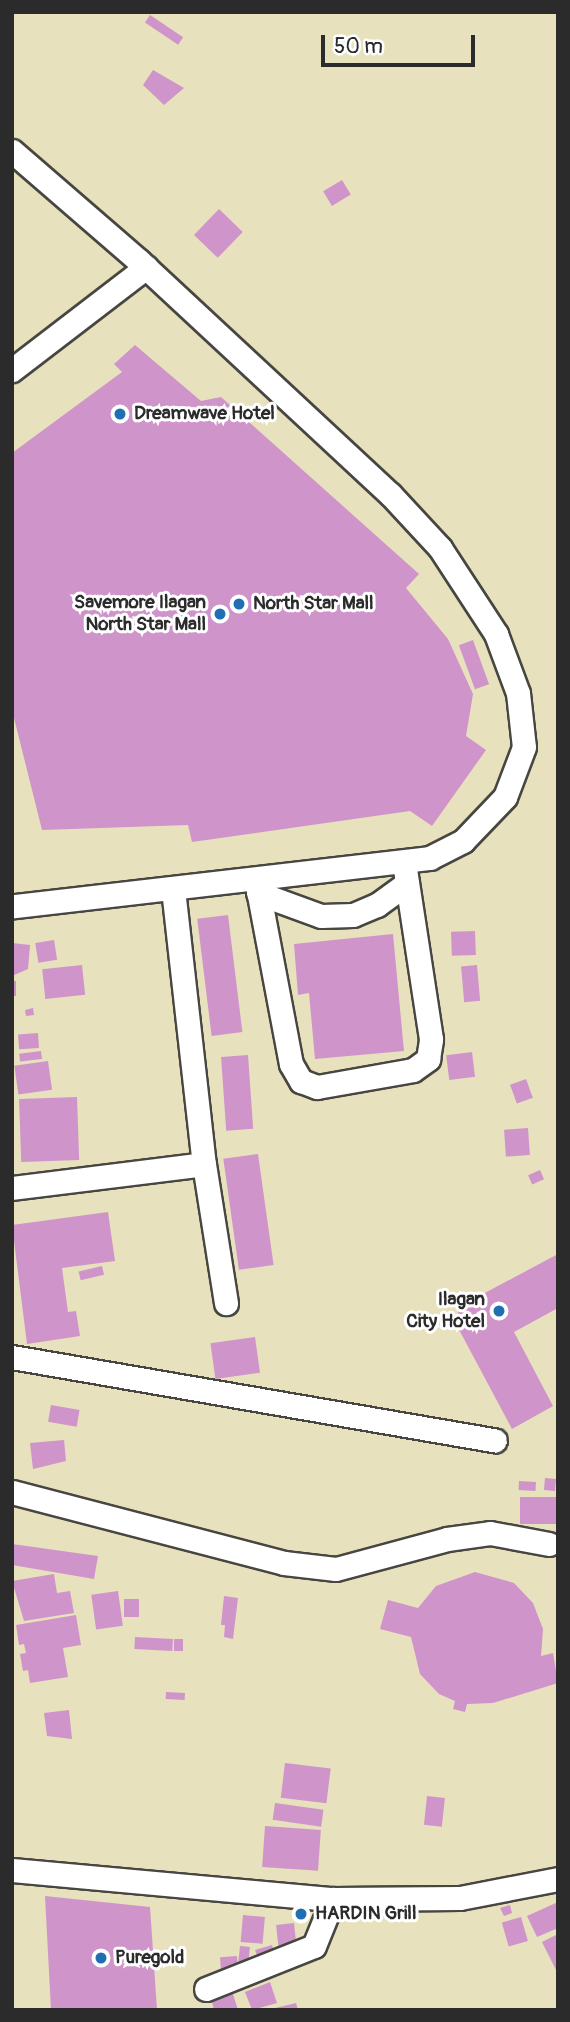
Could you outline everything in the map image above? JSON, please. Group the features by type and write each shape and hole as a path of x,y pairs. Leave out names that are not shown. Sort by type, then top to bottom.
{"street":[{"path":"12,151 146,267 390,494 440,548 496,634 524,721 524,747 505,797 463,841 406,873 377,905 354,915 321,916 257,886"},
{"path":"12,370 146,267"},
{"path":"12,906 173,889 257,886 406,873"},
{"path":"257,886 291,1063 301,1080 317,1087 413,1070 428,1059 431,1039 406,873"},
{"path":"173,889 205,1164 226,1303"},
{"path":"12,1188 205,1164"},
{"path":"12,1357 495,1440"},
{"path":"12,1492 284,1563 336,1569 447,1539 490,1533 549,1544"},
{"path":"12,1870 333,1899 460,1898 558,1879"},
{"path":"206,1989 314,1946 333,1899"}],"building":[{"path":"150,15 183,37 178,45 145,22"},
{"path":"153,70 184,88 164,105 143,85"},
{"path":"342,180 351,195 332,206 323,191"},
{"path":"219,209 243,232 218,258 194,235"},
{"name":"North Star Mall","path":"135,345 201,401 221,397 419,574 406,588 448,639 473,694 466,736 486,750 432,826 410,811 192,842 188,825 42,830 12,710 12,453 122,372 114,364"},
{"path":"473,640 489,684 475,689 459,645"},
{"path":"228,915 242,1032 212,1036 197,919"},
{"path":"475,931 476,955 452,956 451,932"},
{"path":"393,934 404,1051 315,1059 309,993 298,995 294,944"},
{"path":"54,940 57,960 38,963 35,943"},
{"path":"12,943 30,945 28,969 12,976"},
{"path":"82,965 85,995 45,999 42,969"},
{"path":"477,965 480,1001 464,1002 461,966"},
{"path":"12,981 16,981 16,996 12,996"},
{"path":"33,1008 34,1015 26,1016 25,1010"},
{"path":"38,1033 39,1048 19,1049 18,1034"},
{"path":"41,1051 42,1059 20,1062 19,1054"},
{"path":"472,1052 475,1077 449,1080 446,1055"},
{"path":"248,1055 253,1129 226,1131 221,1057"},
{"path":"48,1061 52,1090 18,1094 14,1066"},
{"path":"526,1079 533,1098 517,1104 510,1085"},
{"path":"77,1097 79,1160 21,1162 19,1099"},
{"path":"528,1128 530,1155 506,1157 504,1130"},
{"path":"258,1154 274,1265 239,1270 223,1159"},
{"path":"540,1170 544,1179 532,1184 528,1175"},
{"path":"108,1212 115,1261 62,1268 68,1312 76,1311 80,1336 27,1344 12,1225"},
{"path":"558,1254 558,1308 514,1332 553,1406 512,1429 456,1324 457,1314 466,1303"},
{"path":"102,1266 104,1275 81,1280 79,1271"},
{"path":"255,1337 260,1373 215,1379 210,1343"},
{"path":"51,1405 80,1410 77,1427 48,1422"},
{"path":"64,1440 66,1461 33,1469 30,1443"},
{"path":"545,1478 556,1479 555,1491 544,1490"},
{"path":"519,1481 536,1482 536,1491 519,1490"},
{"path":"520,1497 558,1497 558,1524 520,1524"},
{"path":"12,1544 98,1556 94,1579 12,1565"},
{"path":"475,1572 514,1583 533,1603 543,1629 541,1656 553,1653 558,1683 493,1703 467,1704 465,1712 453,1709 455,1701 439,1694 420,1674 411,1637 380,1629 388,1600 418,1608 436,1586"},
{"path":"54,1574 57,1593 70,1591 74,1613 24,1621 12,1581"},
{"path":"118,1591 123,1626 96,1629 91,1595"},
{"path":"224,1596 238,1598 233,1639 224,1637 225,1625 221,1625"},
{"path":"124,1599 139,1599 139,1617 124,1617"},
{"path":"76,1615 81,1645 63,1648 68,1677 30,1683 28,1670 23,1671 20,1654 26,1653 24,1644 19,1645 16,1625"},
{"path":"135,1637 173,1639 172,1651 134,1649"},
{"path":"174,1639 183,1639 183,1651 174,1651"},
{"path":"166,1692 185,1693 185,1700 166,1699"},
{"path":"69,1710 72,1739 47,1736 44,1713"},
{"path":"285,1763 331,1769 326,1803 281,1798"},
{"path":"427,1796 445,1798 442,1827 424,1825"},
{"path":"275,1803 324,1810 321,1827 273,1820"},
{"path":"265,1826 321,1830 318,1871 262,1867"},
{"name":"Puregold","path":"45,1896 150,1907 157,2010 51,2010"},
{"path":"558,1902 558,1928 537,1937 527,1916"},
{"path":"510,1905 512,1913 504,1916 500,1908"},
{"path":"243,1915 265,1917 263,1944 241,1942"},
{"path":"521,1917 528,1941 509,1947 502,1923"},
{"path":"294,1923 297,1952 279,1954 276,1925"},
{"path":"558,1934 558,1974 542,1942"},
{"path":"272,1945 274,1952 258,1958 255,1950"},
{"path":"240,1946 250,1947 248,1966 238,1965"},
{"path":"237,1956 238,1969 221,1970 220,1957"},
{"path":"270,1982 277,2003 252,2010 245,1992"},
{"path":"232,1991 238,2010 214,2010 211,1998"},
{"path":"296,2003 298,2010 271,2010 271,2009"}],"place":[{"name":"Dreamwave Hotel","path":"120,414"},
{"name":"North Star Mall","path":"239,604"},
{"name":"Savemore Ilagan North Star Mall","path":"220,614"},
{"name":"Ilagan City Hotel","path":"499,1311"},
{"name":"HARDIN Grill","path":"301,1914"},
{"name":"Puregold","path":"101,1958"}]}
